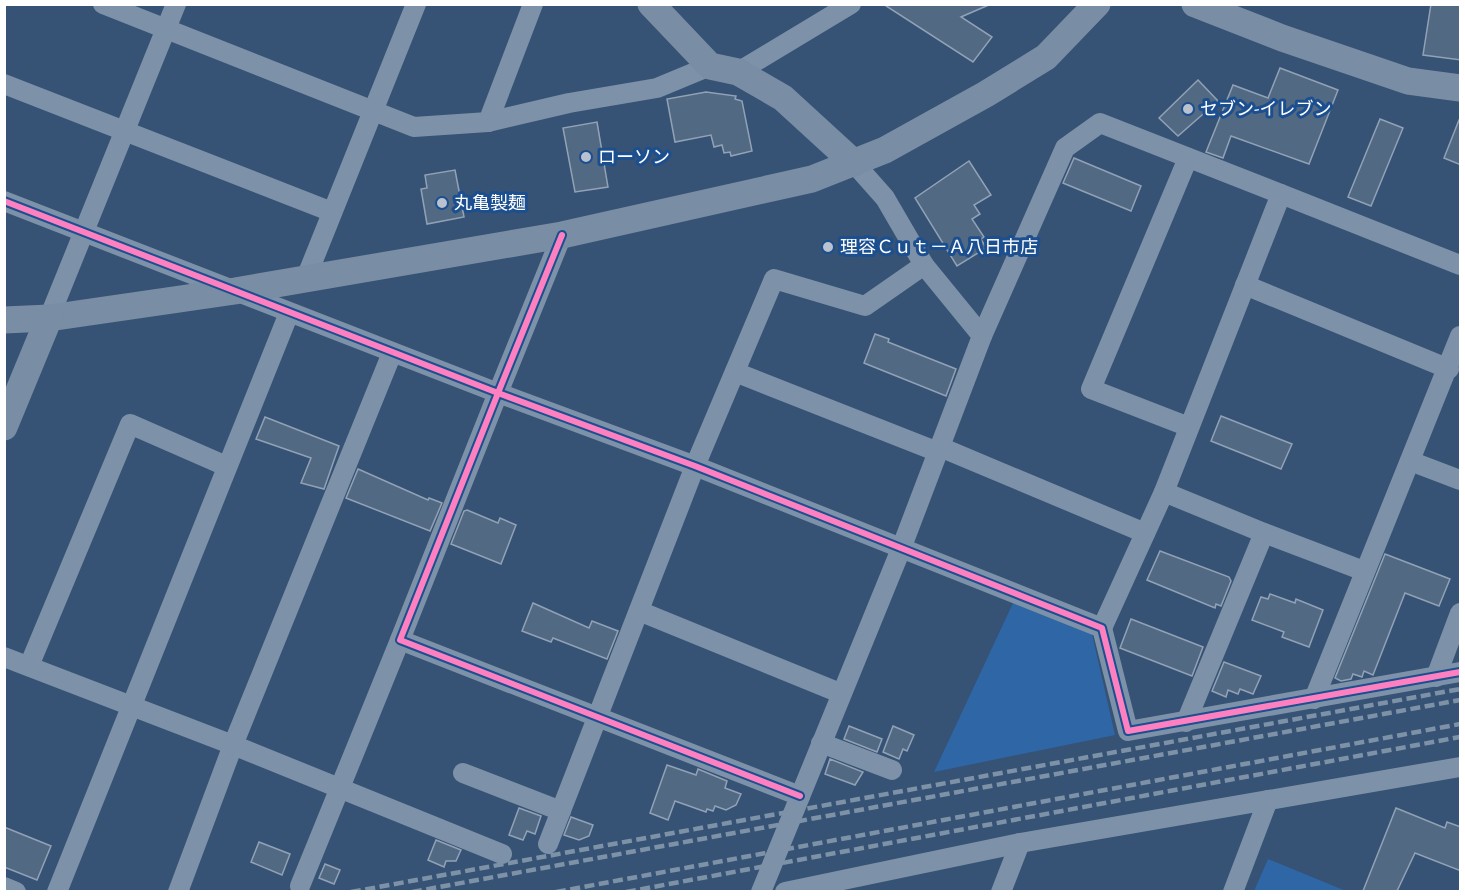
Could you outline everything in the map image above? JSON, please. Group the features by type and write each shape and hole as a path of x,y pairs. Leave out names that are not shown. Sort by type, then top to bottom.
{"street":[{"path":"103,4 414,127 488,122 568,103 657,88 710,66"},
{"path":"4,427 176,4"},
{"path":"306,278 416,4"},
{"path":"488,122 533,4"},
{"path":"738,72 851,4"},
{"path":"4,320 49,318 235,291 562,235 740,197 812,179 895,145 986,94 1046,57 1097,4"},
{"path":"1195,4 1282,38 1407,81 1461,88"},
{"path":"652,5 710,66 738,72 783,98 854,163 885,198 924,266 982,336"},
{"path":"4,84 332,212"},
{"path":"761,891 840,693 901,549 982,336 1065,148 1100,123 1461,266"},
{"path":"1188,158 1091,389 1189,428"},
{"path":"1281,194 1164,492 1102,628 1128,731 1461,672"},
{"path":"4,201 392,353 695,466 1102,628"},
{"path":"300,886 562,235"},
{"path":"548,844 695,466 774,279 865,306 924,266"},
{"path":"1245,285 1449,369"},
{"path":"57,891 289,313"},
{"path":"1314,699 1461,336"},
{"path":"178,891 233,745 392,353"},
{"path":"735,372 939,450 1145,533"},
{"path":"29,666 130,424 226,466"},
{"path":"1410,461 1461,480"},
{"path":"1164,492 1364,571"},
{"path":"1186,722 1264,533"},
{"path":"639,611 840,693"},
{"path":"1436,677 1461,613"},
{"path":"400,640 800,796"},
{"path":"4,657 132,704 502,854"},
{"path":"821,742 892,770"},
{"path":"785,891 1020,843 1461,767"},
{"path":"463,773 561,811"},
{"path":"1233,891 1268,801"},
{"path":"1001,891 1020,843"},
{"path":"4,887 16,891"}],"shaded area":[{"path":"1013,603 1092,634 1115,735 934,772"},
{"path":"1268,859 1346,891 1254,891"}],"building":[{"path":"883,4 991,4 961,17 992,37 973,62"},
{"path":"1431,4 1461,4 1461,60 1423,55"},
{"path":"1280,68 1338,90 1309,164 1231,136 1223,158 1206,152 1233,85 1268,98"},
{"name":"セブン-イレブン","path":"1198,80 1218,101 1178,136 1159,118"},
{"path":"706,92 736,96 735,99 742,101 752,151 731,156 730,152 724,153 722,145 714,147 711,135 675,142 667,99"},
{"path":"1380,119 1403,128 1371,206 1348,197"},
{"path":"1459,120 1461,120 1461,165 1444,158"},
{"name":"ローソン","path":"597,122 608,187 575,192 563,128"},
{"path":"1074,158 1141,186 1131,211 1063,183"},
{"path":"969,161 991,195 974,205 980,214 972,219 984,237 981,239 986,248 957,266 915,198"},
{"name":"丸亀製麺","path":"455,170 464,217 427,224 421,189 427,188 425,175"},
{"path":"875,334 889,339 888,342 956,369 946,396 864,363"},
{"path":"1221,416 1292,444 1281,469 1211,441"},
{"path":"265,417 339,446 324,489 301,483 311,458 256,439"},
{"path":"358,469 428,500 429,498 442,503 430,531 346,498"},
{"path":"467,510 498,523 500,518 516,525 501,564 451,544 464,511"},
{"path":"1160,551 1229,577 1231,581 1221,606 1216,604 1215,608 1147,580"},
{"path":"1385,554 1450,579 1439,606 1405,593 1373,675 1364,671 1362,677 1353,674 1351,679 1341,681 1335,678"},
{"path":"1270,594 1295,603 1296,599 1323,610 1309,647 1282,637 1284,632 1252,620 1261,597 1268,599"},
{"path":"533,603 589,628 592,621 618,631 607,659 553,638 551,642 522,631"},
{"path":"1131,619 1203,647 1192,676 1120,648"},
{"path":"1224,662 1261,676 1253,694 1240,689 1238,694 1228,690 1226,697 1212,691"},
{"path":"849,726 882,739 877,752 844,739"},
{"path":"893,726 914,735 907,751 903,749 899,759 883,752"},
{"path":"830,759 863,772 855,785 825,774"},
{"path":"667,765 696,775 698,769 727,781 725,788 741,794 736,805 726,810 715,806 713,811 707,809 706,812 675,801 668,820 650,813"},
{"path":"519,808 541,816 535,834 527,831 523,840 509,835"},
{"path":"1396,808 1445,828 1447,822 1461,827 1461,871 1415,853 1397,891 1363,891"},
{"path":"571,817 593,825 589,836 579,840 564,835"},
{"path":"4,827 51,846 37,880 4,867"},
{"path":"436,840 461,850 456,861 446,861 444,867 428,860"},
{"path":"259,842 290,854 282,875 251,862"},
{"path":"325,864 340,870 334,884 319,878"}],"railway":[{"path":"351,892 1460,689"},
{"path":"412,892 1460,700"},
{"path":"556,892 1460,724"},
{"path":"626,892 1460,737"}],"cycle path":[{"path":"4,201 498,393 400,640 800,796"},
{"path":"562,235 498,393 695,466 1102,628 1128,731 1460,672"}],"place":[{"name":"セブン-イレブン","path":"1188,109"},
{"name":"ローソン","path":"586,157"},
{"name":"丸亀製麺","path":"442,203"},
{"name":"理容Ｃｕｔ－Ａ八日市店","path":"828,247"}]}
